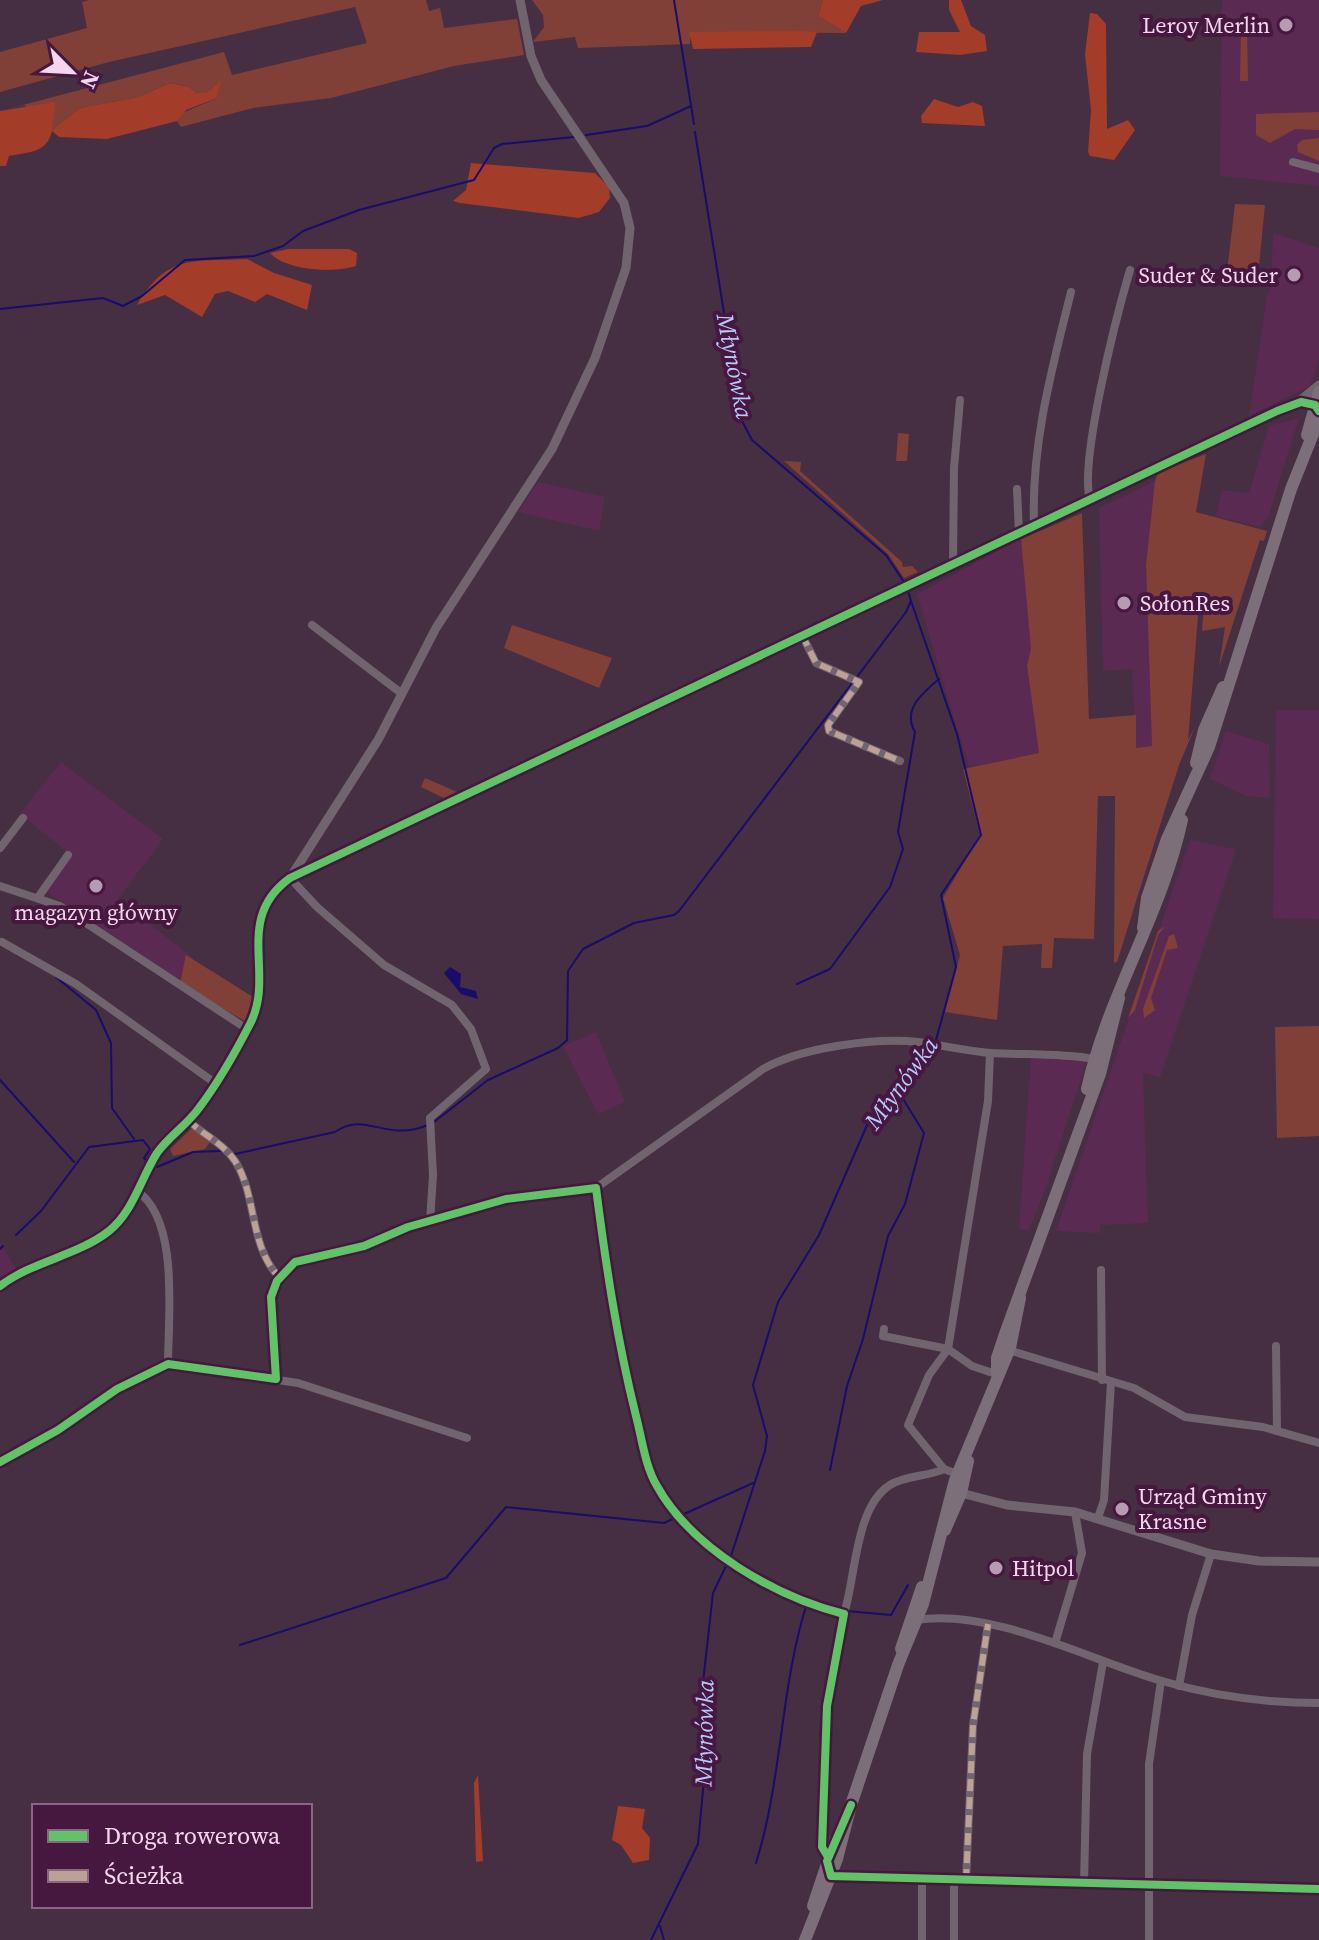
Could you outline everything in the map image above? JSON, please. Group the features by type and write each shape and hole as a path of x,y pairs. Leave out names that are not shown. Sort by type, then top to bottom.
{"main road":[{"path":"1302,462 1318,402"},
{"path":"1078,1127 1094,1059 1177,842 1204,730 1233,665 1319,419"},
{"path":"805,1940 898,1665 918,1619 958,1482 1078,1127 1110,1042 1119,998"},
{"path":"1004,1351 1006,1331 1020,1298"},
{"path":"940,1540 948,1501 970,1450"},
{"path":"898,1665 915,1601 929,1573"},
{"path":"825,1879 827,1861 851,1805"}],"street":[{"path":"0,1286 28,1268 106,1233 120,1220 163,1146 188,1120 215,1083 247,1029 258,1001 260,917 270,898 290,878 371,752 436,628 552,449 595,358 626,268 630,228 624,203 548,92 531,56 520,0"},
{"path":"1293,162 1319,169"},
{"path":"1090,500 1095,430 1115,323 1130,270"},
{"path":"1034,524 1036,454 1051,371 1071,292"},
{"path":"290,878 1034,524 1297,403 1319,385"},
{"path":"953,564 954,468 960,400"},
{"path":"1297,403 1318,402"},
{"path":"1017,489 1019,533"},
{"path":"312,625 401,693"},
{"path":"802,635 816,663 855,680 828,725 829,731 900,761"},
{"path":"0,848 23,818"},
{"path":"39,896 68,855"},
{"path":"290,878 317,907 384,965 452,1005 471,1029 486,1066 485,1073 430,1118 433,1175 430,1222"},
{"path":"0,886 39,896 85,921 247,1029"},
{"path":"2,942 76,984 215,1083"},
{"path":"276,1379 271,1307 279,1277 295,1262 364,1246 506,1199 599,1187 763,1069 785,1058 862,1045 927,1044 990,1053 1059,1053 1094,1059"},
{"path":"990,1053 988,1101 948,1349 929,1375 908,1425 958,1482 1007,1505 1075,1512 1211,1554 1259,1561 1319,1562"},
{"path":"188,1120 234,1159 261,1245 271,1269 279,1277"},
{"path":"137,1191 157,1210 161,1223 169,1299 168,1364"},
{"path":"1098,1518 1104,1500 1107,1381 1101,1270"},
{"path":"884,1329 883,1336 948,1349 972,1366 996,1374"},
{"path":"1276,1346 1277,1431"},
{"path":"1004,1351 1134,1388 1185,1417 1277,1431 1319,1443"},
{"path":"0,1462 58,1430 117,1389 168,1364 276,1379 323,1390 398,1418 467,1438"},
{"path":"844,1614 853,1587 862,1532 876,1497 902,1480 930,1476 944,1469"},
{"path":"1055,1643 1082,1553 1075,1512"},
{"path":"1179,1686 1192,1615 1211,1554"},
{"path":"915,1601 918,1619"},
{"path":"906,1628 918,1619 988,1624 1055,1643 1179,1686 1239,1698 1319,1703"},
{"path":"966,1881 973,1725 988,1624"},
{"path":"1084,1884 1087,1754 1103,1662"},
{"path":"1149,1940 1149,1764 1161,1681"},
{"path":"825,1879 1319,1889"},
{"path":"922,1880 922,1940"},
{"path":"954,1881 954,1940"}],"shaded area":[{"path":"426,0 429,11 440,8 444,28 517,19 524,55 454,66 331,98 253,108 181,127 177,121 180,114 217,98 220,81 209,91 197,93 189,87 170,83 138,97 80,108 51,131 24,105 0,111 224,52 232,75 367,43 355,7 109,62 0,92 0,52 87,28 82,2"},
{"path":"532,0 823,0 818,16 846,33 690,32 690,44 578,48 575,37 533,42 544,27 543,15"},
{"path":"823,0 883,0 861,6 846,33 818,16"},
{"path":"949,0 961,0 971,26 985,35 987,51 960,55 916,52 919,32 960,32 949,10"},
{"path":"1222,0 1319,0 1319,186 1220,176"},
{"path":"1090,13 1097,14 1106,24 1107,129 1128,120 1135,130 1114,160 1090,156 1088,152 1091,110 1085,54"},
{"path":"1247,29 1248,81 1240,81 1241,31"},
{"path":"689,32 817,32 811,47 693,49"},
{"path":"221,80 217,98 186,110 177,121 107,139 59,137 52,131 41,148 9,156 6,166 0,166 0,111 55,102 52,130 80,108 138,97 170,83 189,87 197,93 209,91"},
{"path":"934,99 958,107 973,102 982,106 985,126 922,123 921,116"},
{"path":"1319,112 1319,130 1295,129 1270,143 1256,135 1256,114"},
{"path":"1319,138 1319,161 1298,152 1297,145 1302,140"},
{"path":"471,163 595,173 609,187 610,198 599,212 579,218 453,201 466,190"},
{"path":"1235,204 1265,205 1257,285 1226,280"},
{"path":"1273,233 1319,248 1319,359 1310,386 1249,416 1271,286"},
{"path":"288,249 349,249 357,253 356,266 311,269 287,264 270,253"},
{"path":"247,259 274,273 312,285 307,310 267,294 255,302 228,291 215,294 202,317 165,295 137,305 148,288 171,268 197,261"},
{"path":"1299,418 1268,518 1260,527 1216,516 1222,490 1249,493 1269,426"},
{"path":"898,433 909,434 907,461 896,461"},
{"path":"1206,454 1196,512 1267,531 1264,541 1260,540 1219,667 1225,627 1202,631 1204,605 1199,604 1188,740 1195,727 1179,765 1117,962 1114,963 1115,796 1098,796 1094,939 1054,938 1052,968 1041,968 1042,944 1003,946 997,1020 945,1012 960,955 943,898 980,835 963,769 1039,753 1027,665 1031,649 1021,539 1082,513 1089,719 1136,715 1136,748 1152,746 1146,565 1155,481 1158,472"},
{"path":"784,461 801,462 800,471 902,562 903,567 912,566 918,572 904,578 888,554"},
{"name":"SołonRes","path":"1155,481 1146,565 1152,746 1136,748 1132,669 1103,671 1099,508"},
{"path":"538,482 605,497 599,531 518,512"},
{"path":"1021,539 1031,649 1027,665 1039,753 969,767 917,594"},
{"path":"512,625 612,658 599,688 504,648"},
{"path":"1276,710 1319,710 1319,919 1273,918"},
{"path":"1226,731 1269,744 1270,798 1246,796 1210,779"},
{"path":"61,762 163,839 118,899 193,958 179,980 48,893 36,891 64,856 65,850 20,814"},
{"path":"425,778 457,792 444,798 421,787"},
{"path":"1190,840 1236,849 1160,1077 1143,1073 1148,1223 1100,1225 1100,1233 1056,1231"},
{"path":"1165,926 1158,935 1135,1010 1128,1018 1158,931"},
{"path":"1174,934 1178,948 1167,950 1151,998 1155,1010 1144,1018 1143,1009 1169,936"},
{"path":"186,955 253,997 246,1022 180,983"},
{"path":"450,967 461,974 460,987 476,991 478,999 461,994 444,973"},
{"path":"1319,1026 1319,1136 1277,1138 1275,1027"},
{"path":"596,1032 625,1102 598,1114 563,1046"},
{"path":"1031,1057 1088,1057 1029,1230 1019,1229"},
{"path":"192,1128 210,1142 205,1149 173,1156 170,1149"},
{"path":"3,1248 17,1270 0,1279 0,1251"},
{"path":"478,1775 483,1861 476,1862 474,1783"},
{"path":"618,1806 645,1809 642,1828 650,1838 649,1860 633,1863 621,1845 612,1840"}],"waterway":[{"name":"Młynówka","path":"674,0 694,124"},
{"path":"586,135 647,126 691,106"},
{"name":"Młynówka","path":"695,132 741,419 752,440 886,555 904,582"},
{"path":"0,309 103,298 123,306 142,296 185,260 254,256 283,246 303,231 359,210 474,180 494,148 502,144 574,137"},
{"name":"Młynówka","path":"857,677 906,612 911,601 908,591"},
{"name":"Młynówka","path":"911,601 957,734 981,835 941,895 956,967 936,1040"},
{"path":"797,984 830,969 890,887 903,849 898,832 915,732 912,709 939,679"},
{"name":"Młynówka","path":"434,1122 488,1080 558,1048 567,1040 568,971 583,949 634,923 674,915 679,911 853,682"},
{"path":"56,977 96,1010 111,1043 112,1108 134,1139"},
{"name":"Młynówka","path":"730,1559 765,1451 767,1436 753,1385 778,1302 819,1235 868,1123 934,1046"},
{"path":"0,1080 74,1162"},
{"path":"830,1470 847,1386 863,1339 888,1236 905,1204 924,1133 897,1089"},
{"name":"Młynówka","path":"235,1154 335,1132 357,1124 400,1131 428,1125"},
{"name":"Młynówka","path":"16,1235 41,1211 89,1147 143,1140 150,1149 144,1158 148,1162"},
{"name":"Młynówka","path":"157,1167 193,1152 220,1151"},
{"name":"Młynówka","path":"0,1249 3,1246"},
{"path":"240,1645 446,1578 506,1507 664,1523 753,1483"},
{"path":"732,1559 808,1600 792,1665 772,1798 756,1863"},
{"name":"Młynówka","path":"651,1940 698,1844 708,1736 701,1700 713,1593 726,1566"},
{"path":"847,1611 891,1615 908,1585"},
{"path":"809,1601 841,1610"},
{"path":"660,1926 664,1940"}],"marked path":[{"path":"802,635 816,663 859,682 828,725 829,731 900,761"},
{"path":"188,1120 225,1149 235,1161 247,1189 263,1251 279,1277"},
{"path":"966,1881 973,1725 988,1624"}],"cycle path":[{"path":"0,1286 26,1270 96,1240 109,1231 131,1205 157,1153 206,1098 250,1024 257,1005 259,929 263,911 273,894 290,878 1277,411 1301,402 1315,405 1319,411"},
{"path":"0,1462 58,1430 117,1389 168,1364 276,1379 271,1297 277,1281 295,1262 364,1246 408,1227 506,1199 596,1188 623,1359 644,1452 657,1486 691,1530 738,1567 791,1596 844,1614 827,1706 822,1847 828,1857"},
{"path":"851,1805 827,1861 831,1876 1319,1889"}],"place":[{"name":"Leroy Merlin","path":"1286,25"},
{"name":"Suder & Suder","path":"1294,275"},
{"name":"SołonRes","path":"1124,603"},
{"name":"magazyn główny","path":"96,886"},
{"name":"Urząd Gminy Krasne","path":"1122,1509"},
{"name":"Hitpol","path":"996,1568"}]}
